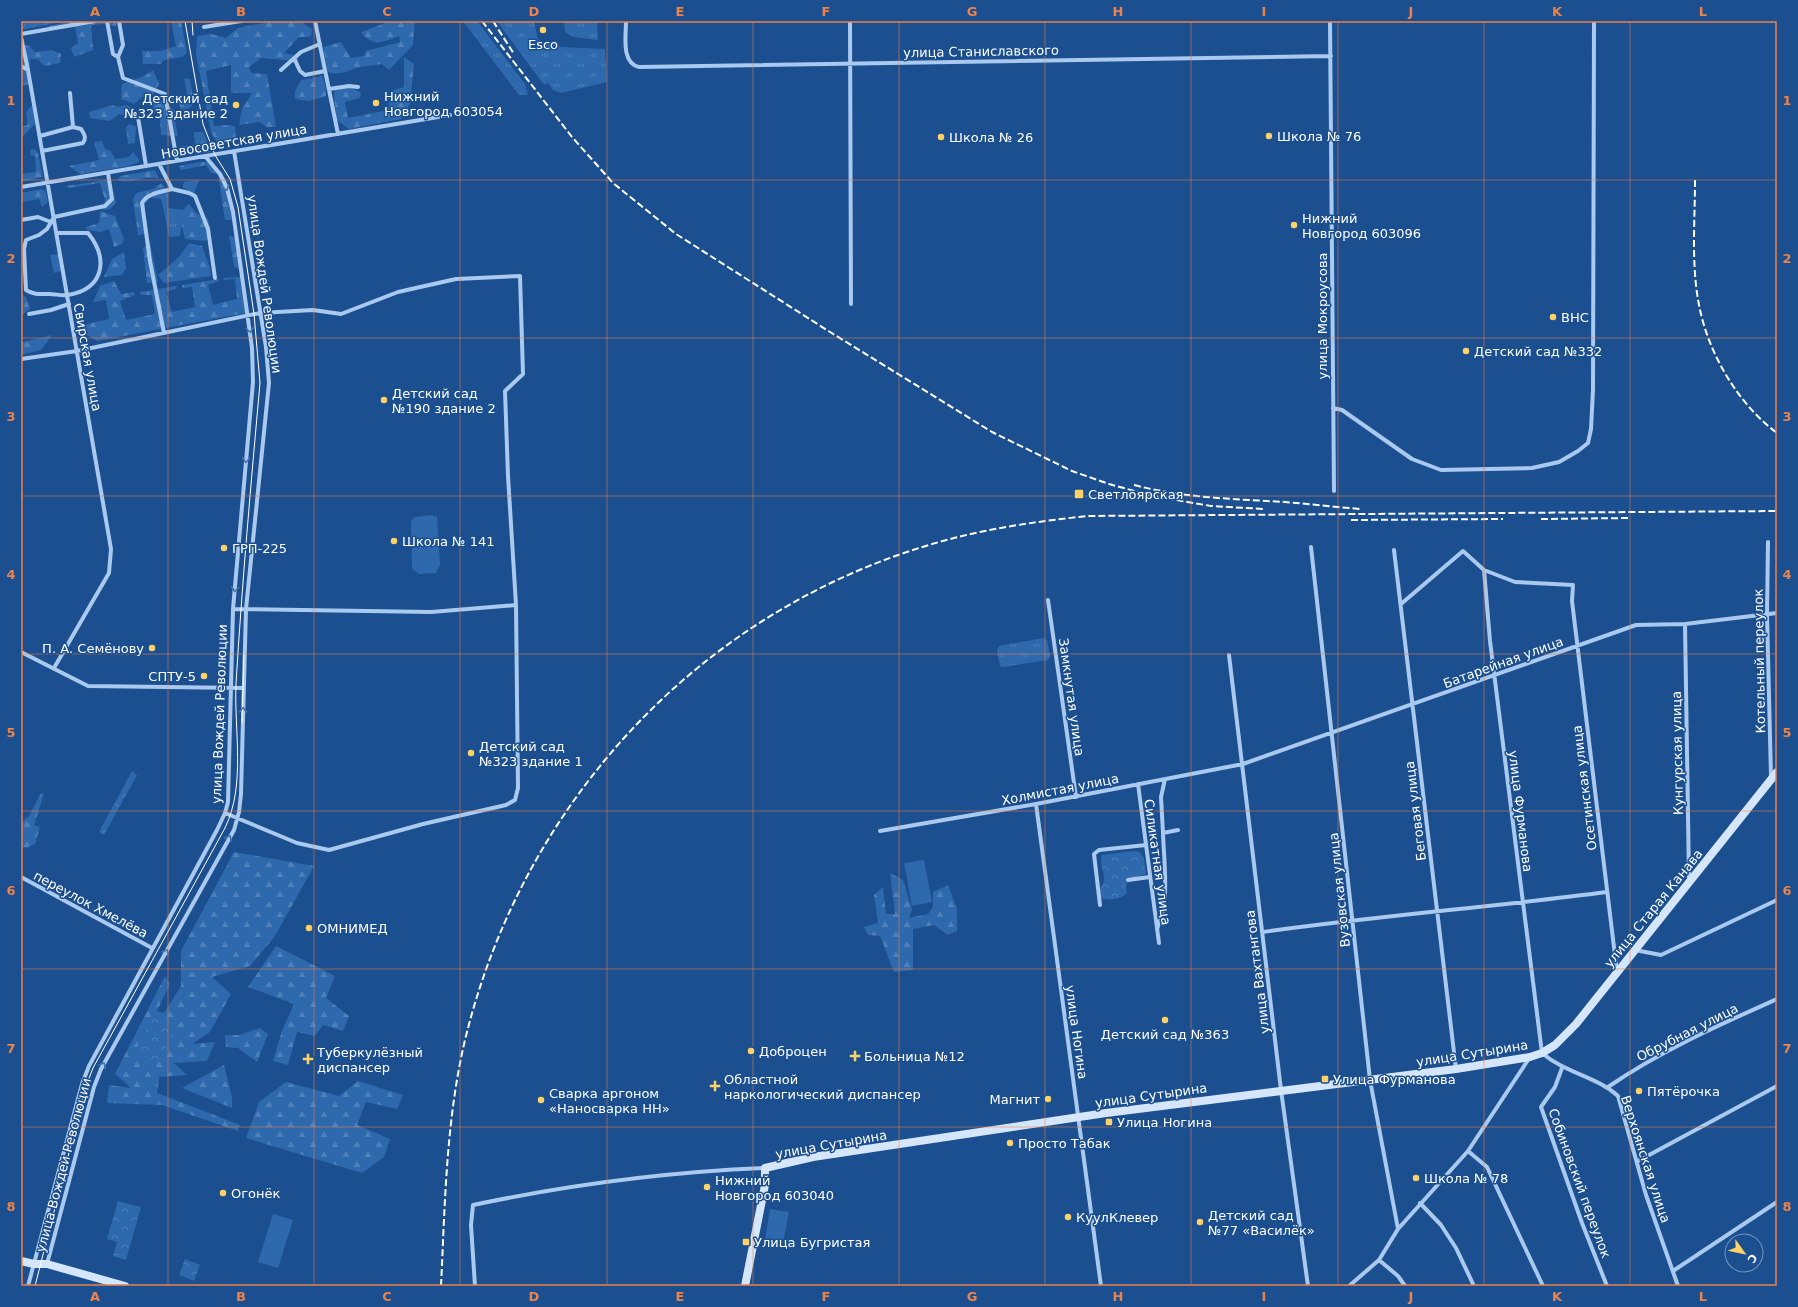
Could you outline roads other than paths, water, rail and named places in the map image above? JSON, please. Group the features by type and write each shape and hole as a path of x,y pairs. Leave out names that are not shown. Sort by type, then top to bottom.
{"street":[{"path":"21,36 95,21"},
{"path":"107,21 113,54 118,57"},
{"path":"119,21 123,45 118,57 123,78 165,94 177,161"},
{"path":"204,27 240,21"},
{"path":"316,21 338,134"},
{"name":"улица Станиславского","path":"626,21 627,57 631,64 639,68 850,63 1331,56"},
{"path":"850,21 851,304"},
{"name":"улица Мокроусова","path":"1330,21 1334,491"},
{"path":"1333,408 1342,410 1412,459 1441,470 1532,468 1559,462 1578,451 1588,443 1591,429 1592,390 1594,21"},
{"name":"Свирская улица","path":"21,36 40,136 111,549 109,573 54,668"},
{"path":"281,70 301,52 320,44"},
{"path":"294,58 300,71 305,75 325,71"},
{"path":"21,66 28,70"},
{"path":"329,89 349,86 358,87"},
{"path":"70,93 73,127"},
{"name":"Новосоветская улица","path":"21,187 450,115"},
{"path":"138,117 146,166"},
{"path":"40,136 73,127 81,129 85,135 83,143 42,151"},
{"name":"улица Вождей Революции","path":"47,1264 92,1094 101,1069 234,830 237,819 241,783 246,610 269,383 266,347 234,151"},
{"name":"улица Вождей Революции","path":"28,1286 82,1084 89,1066 225,813 229,787 230,688 233,609 253,382 252,348 233,212 227,188 220,174 205,156"},
{"path":"159,164 172,189"},
{"path":"57,233 88,233 95,242 101,265 98,278 84,289 67,295 32,294 26,290 24,249 26,240 39,235 54,217 106,206 112,199 108,173"},
{"path":"164,333 150,261 142,203 144,199 172,189 195,196 208,229 215,278"},
{"path":"21,220 38,217 51,222"},
{"path":"21,360 77,351 260,313 313,310 341,314 398,292 449,280 520,276 523,374 505,391 516,605 518,788 515,800 506,805 423,824 329,850 297,843 225,813"},
{"path":"29,314 51,310 69,304"},
{"name":"Котельный переулок","path":"1768,542 1767,614 1772,779"},
{"name":"Вузовская улица","path":"1311,547 1370,1080 1398,1229"},
{"name":"Беговая улица","path":"1394,550 1456,1069"},
{"path":"1401,604 1463,551 1484,570"},
{"name":"Осетинская улица","path":"1484,570 1515,582 1573,585 1572,601 1577,646 1617,973"},
{"name":"улица Фурманова","path":"1484,570 1494,676 1542,1053"},
{"name":"Замкнутая улица","path":"1048,600 1076,797"},
{"path":"233,609 431,612 516,605"},
{"name":"Батарейная улица","path":"1243,764 1332,734 1636,625 1685,624 1777,613"},
{"name":"Кунгурская улица","path":"1685,624 1690,882"},
{"path":"21,652 88,686 243,688"},
{"name":"улица Вахтангова","path":"1229,655 1281,1090 1308,1286"},
{"name":"Холмистая улица","path":"880,831 1076,797 1243,764"},
{"name":"улица Старая Канава","path":"1542,1053 1555,1045 1576,1024 1777,772"},
{"path":"1157,929 1163,915 1165,899 1163,833 1160,797 1164,779"},
{"name":"Силикатная улица","path":"1138,784 1159,943"},
{"name":"улица Ногина","path":"1036,804 1101,1286"},
{"path":"1163,833 1178,830"},
{"path":"1100,905 1094,854 1099,850 1146,845"},
{"name":"переулок Хмелёва","path":"21,877 152,948"},
{"path":"1128,880 1150,877"},
{"path":"1263,932 1437,910 1522,903 1606,892"},
{"path":"1635,950 1661,955 1777,900"},
{"name":"Обрубная улица","path":"1608,1087 1633,1070 1702,1034 1777,999"},
{"name":"улица Сутырина","path":"765,1168 813,1157 1079,1117 1281,1090 1456,1069 1530,1057 1542,1053"},
{"name":"Верхоянская улица","path":"1542,1053 1562,1068 1608,1087 1618,1096 1638,1161 1646,1195 1678,1286"},
{"path":"1349,1286 1379,1260 1398,1229 1468,1151 1530,1057"},
{"name":"Собиновский переулок","path":"1562,1068 1555,1087 1541,1107 1582,1223 1607,1286"},
{"path":"1638,1161 1777,1086"},
{"path":"1468,1151 1486,1167 1543,1286"},
{"path":"475,1286 471,1225 473,1205 537,1192 715,1170 765,1168 764,1185 745,1286"},
{"path":"1673,1271 1777,1202"},
{"path":"1420,1204 1441,1225 1456,1248 1474,1286"},
{"path":"1379,1260 1398,1276 1405,1286"},
{"path":"21,1261 34,1264 47,1264 125,1286"}],"tram line":[{"path":"35,1286 86,1086 93,1068 225,828 235,794 238,758 236,684 260,383 254,314 238,207 230,179 215,155 203,124 185,21"},
{"path":"192,21 193,35"},
{"path":"242,723 244,653"}],"railway":[{"path":"482,21 572,137 613,183 676,234 830,332 992,432 1072,471 1109,484 1153,496 1211,506 1265,509"},
{"path":"493,21 514,54"},
{"path":"1695,180 1695,274 1703,323 1717,359 1727,376 1750,408 1777,433"},
{"path":"1134,485 1190,495 1360,509"},
{"path":"441,1286 445,1193 450,1131 465,1040 493,951 532,867 581,791 640,721 707,660 783,609 865,568 954,538 1020,525 1087,516 1777,511"},
{"path":"1541,519 1629,518"},
{"path":"1351,520 1503,519"}],"place":[{"name":"Esco","path":"543,30"},
{"name":"Нижний Новгород 603054","path":"376,103"},
{"name":"Детский сад №323 здание 2","path":"236,105"},
{"name":"Школа № 76","path":"1269,136"},
{"name":"Школа № 26","path":"941,137"},
{"name":"Нижний Новгород 603096","path":"1294,225"},
{"name":"ВНС","path":"1553,317"},
{"name":"Детский сад №332","path":"1466,351"},
{"name":"Детский сад №190 здание 2","path":"384,400"},
{"name":"Светлоярская","path":"1079,494"},
{"name":"Школа № 141","path":"394,541"},
{"name":"ГРП-225","path":"224,548"},
{"name":"П. А. Семёнову","path":"152,648"},
{"name":"СПТУ-5","path":"204,676"},
{"name":"Детский сад №323 здание 1","path":"471,753"},
{"name":"ОМНИМЕД","path":"309,928"},
{"name":"Детский сад №363","path":"1165,1020"},
{"name":"Доброцен","path":"751,1051"},
{"name":"Больница №12","path":"855,1056"},
{"name":"Туберкулёзный диспансер","path":"308,1059"},
{"name":"Улица Фурманова","path":"1325,1079"},
{"name":"Областной наркологический диспансер","path":"715,1086"},
{"name":"Пятёрочка","path":"1639,1091"},
{"name":"Магнит","path":"1048,1099"},
{"name":"Сварка аргоном «Наносварка НН»","path":"541,1100"},
{"name":"Улица Ногина","path":"1109,1122"},
{"name":"Просто Табак","path":"1010,1143"},
{"name":"Школа № 78","path":"1416,1178"},
{"name":"Нижний Новгород 603040","path":"707,1187"},
{"name":"Огонёк","path":"223,1193"},
{"name":"КуулКлевер","path":"1068,1217"},
{"name":"Детский сад №77 «Василёк»","path":"1200,1222"},
{"name":"Улица Бугристая","path":"746,1242"}]}
